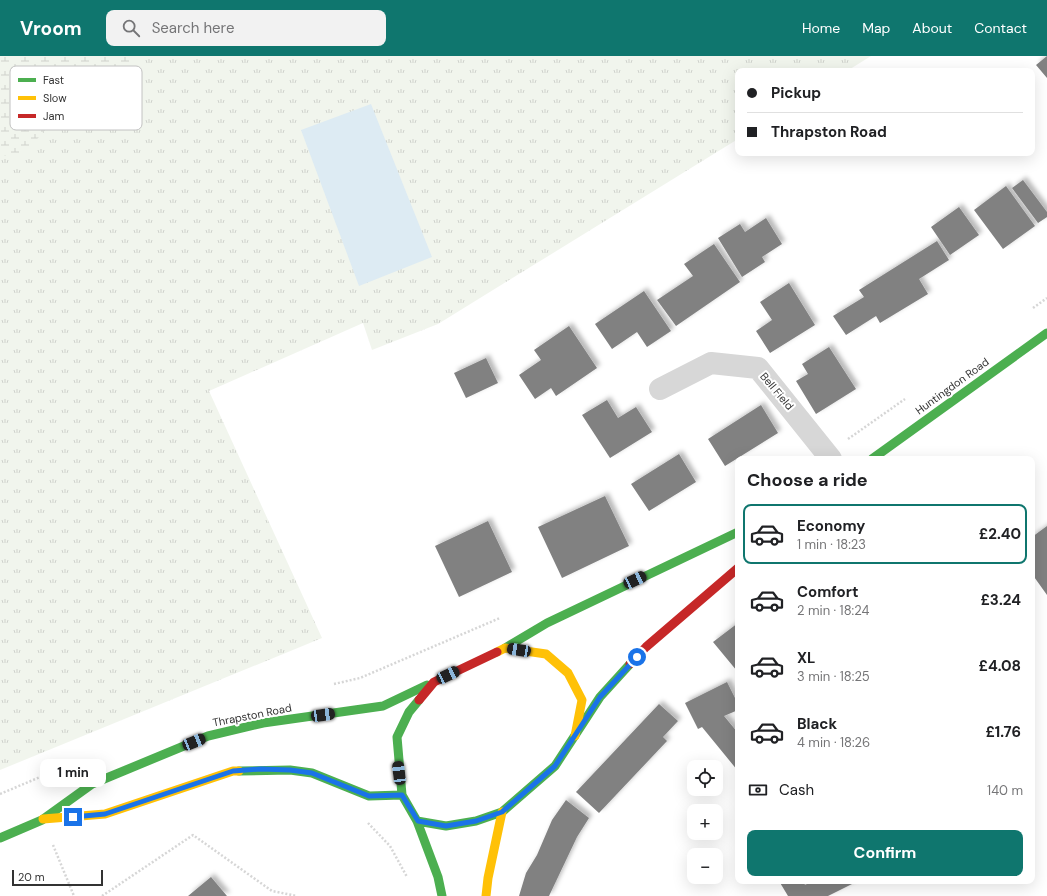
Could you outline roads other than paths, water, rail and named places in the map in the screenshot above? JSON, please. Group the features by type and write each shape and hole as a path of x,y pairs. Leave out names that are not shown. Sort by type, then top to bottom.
{"main road":[{"name":"Huntingdon Road","path":"876,456 1047,333"},
{"name":"Thrapston Road","path":"0,838 42,820 92,784 208,736 263,723 383,706 506,648 547,623 735,533"},
{"path":"442,896 438,877 418,821 446,826 476,821 502,812 555,766 600,697 646,647 735,571"},
{"path":"506,648 546,654 568,673 582,700 575,736"},
{"name":"Thrapston Road","path":"418,821 402,795 397,737 409,712 434,682"},
{"name":"Thrapston Road","path":"42,820 105,814 233,771 290,770 312,773 369,796 402,795"},
{"path":"486,896 488,878 502,812"}],"street":[{"name":"Bell Field","path":"660,389 711,363 758,368 829,456"}]}
